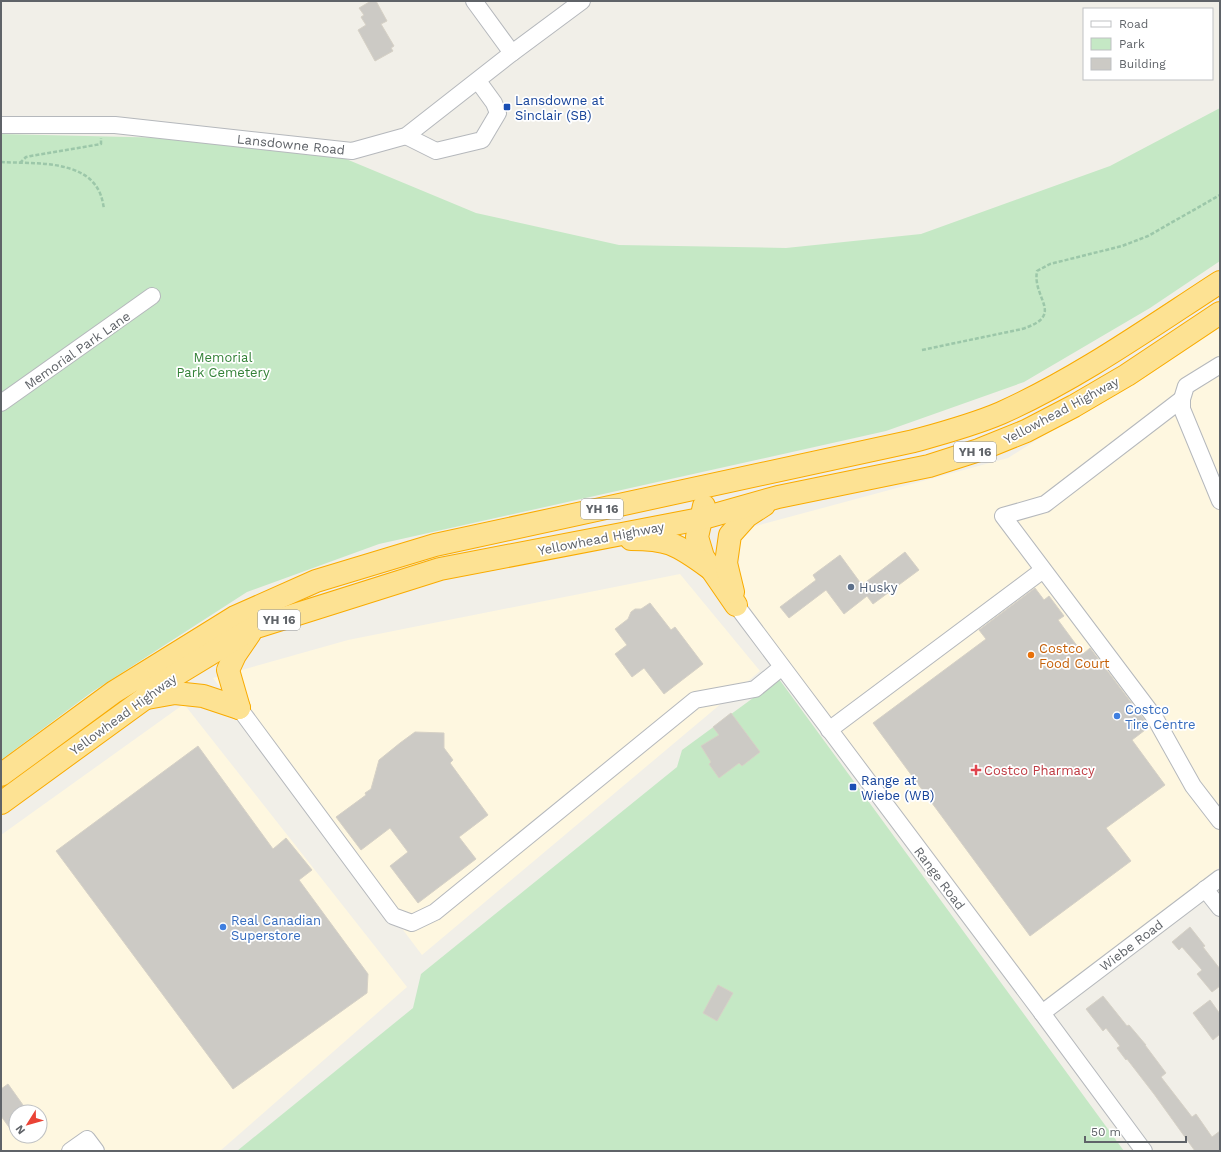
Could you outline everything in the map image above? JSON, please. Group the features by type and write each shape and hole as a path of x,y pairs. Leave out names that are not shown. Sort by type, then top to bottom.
{"highway":[{"name":"Yellowhead Highway","path":"1,775 114,692 228,621 316,581 435,545 914,441 954,430 1000,414 1080,372 1220,282"},
{"name":"Yellowhead Highway","path":"1,803 144,699 154,688 253,628 440,569 700,519 778,497 929,466 979,450 1026,431 1074,406 1127,375 1220,313"},
{"path":"730,481 709,495 703,506 697,537 703,557 736,605"},
{"path":"736,605 726,564 730,535 746,516 778,497"},
{"path":"604,538 645,539 671,544 694,556 712,570"},
{"path":"239,708 228,670 235,655 253,628"},
{"path":"144,699 176,693 203,696 239,708"}],"street":[{"path":"474,1 512,53"},
{"name":"Lansdowne Road","path":"1,125 123,126 352,151 406,136 512,53 582,1"},
{"path":"406,136 436,151 482,140 498,113 494,103 478,81"},
{"name":"Memorial Park Lane","path":"1,404 152,296"},
{"path":"1220,365 1186,386 1182,399 1182,409 1220,500"},
{"path":"1182,399 1045,504 1003,516 1155,718 1193,786 1220,821"},
{"path":"829,730 1043,570"},
{"name":"Range Road","path":"736,605 1144,1151"},
{"path":"239,708 393,916 412,923 435,912 695,700 755,689 782,667"},
{"name":"Wiebe Road","path":"1042,1013 1220,878"},
{"path":"1205,889 1220,908"},
{"path":"70,1151 86,1139 96,1151"}],"path":[{"path":"20,163 26,157 101,144 99,125"},
{"path":"1,162 60,166 77,171 95,185 102,198 104,209"},
{"path":"922,350 1022,329 1038,323 1043,317 1045,311 1037,282 1037,271 1050,264 1115,248 1148,236 1220,195"}],"shaded area":[{"path":"1220,325 1220,867 1040,1005 738,593 741,530 1008,458"},
{"path":"680,574 760,671 422,955 213,678 348,640"},
{"path":"184,704 407,987 220,1151 1,1151 1,835"}],"green space":[{"name":"Memorial Park Cemetery","path":"1220,108 1220,261 1150,308 1024,382 886,431 379,544 247,592 92,692 1,760 1,134 214,139 334,154 476,213 619,245 786,248 921,234 1110,166"},
{"path":"779,679 1124,1151 237,1151 413,1008 421,974 677,767 682,750"}],"building":[{"path":"371,1 376,1 387,21 381,24 394,46 391,48 393,51 375,61 358,30 366,25 361,17 364,15 359,8"},
{"name":"Husky","path":"905,552 919,570 873,604 867,596 844,614 826,590 789,618 780,607 816,580 813,575 840,555 862,585"},
{"path":"1035,588 1044,600 1049,596 1064,616 1058,620 1083,654 1090,648 1149,726 1132,740 1165,785 1106,828 1131,861 1030,936 873,723 986,639 979,630"},
{"path":"650,603 671,630 675,627 703,664 664,694 644,668 632,677 615,654 627,645 615,629 628,619 631,612 635,609 641,609"},
{"path":"731,713 760,752 742,766 739,763 719,778 709,764 711,762 701,746 719,735 713,727"},
{"path":"415,732 444,733 444,748 453,760 450,763 488,815 459,837 476,859 418,903 390,866 408,852 390,828 361,850 336,817 366,795 365,793 371,789 379,760"},
{"name":"Real Canadian Superstore","path":"198,746 273,849 286,838 312,870 299,880 368,974 367,993 233,1089 56,851"},
{"path":"1190,927 1220,969 1220,986 1212,992 1197,974 1202,970 1182,947 1179,950 1172,942"},
{"path":"718,985 733,993 717,1021 703,1013"},
{"path":"1103,996 1127,1026 1129,1025 1146,1045 1166,1073 1161,1077 1192,1117 1196,1114 1212,1137 1220,1131 1220,1151 1195,1151 1154,1094 1117,1048 1120,1046 1106,1028 1103,1031 1086,1009"},
{"path":"1210,1000 1220,1014 1220,1034 1213,1040 1193,1013"},
{"path":"8,1084 22,1104 8,1104 8,1126 1,1116 1,1089"}],"place":[{"name":"Lansdowne at Sinclair (SB)","path":"507,107"},
{"name":"Husky","path":"851,587"},
{"name":"Costco Food Court","path":"1031,655"},
{"name":"Costco Tire Centre","path":"1117,716"},
{"name":"Costco Pharmacy","path":"976,770"},
{"name":"Range at Wiebe (WB)","path":"853,787"},
{"name":"Real Canadian Superstore","path":"223,927"}]}
